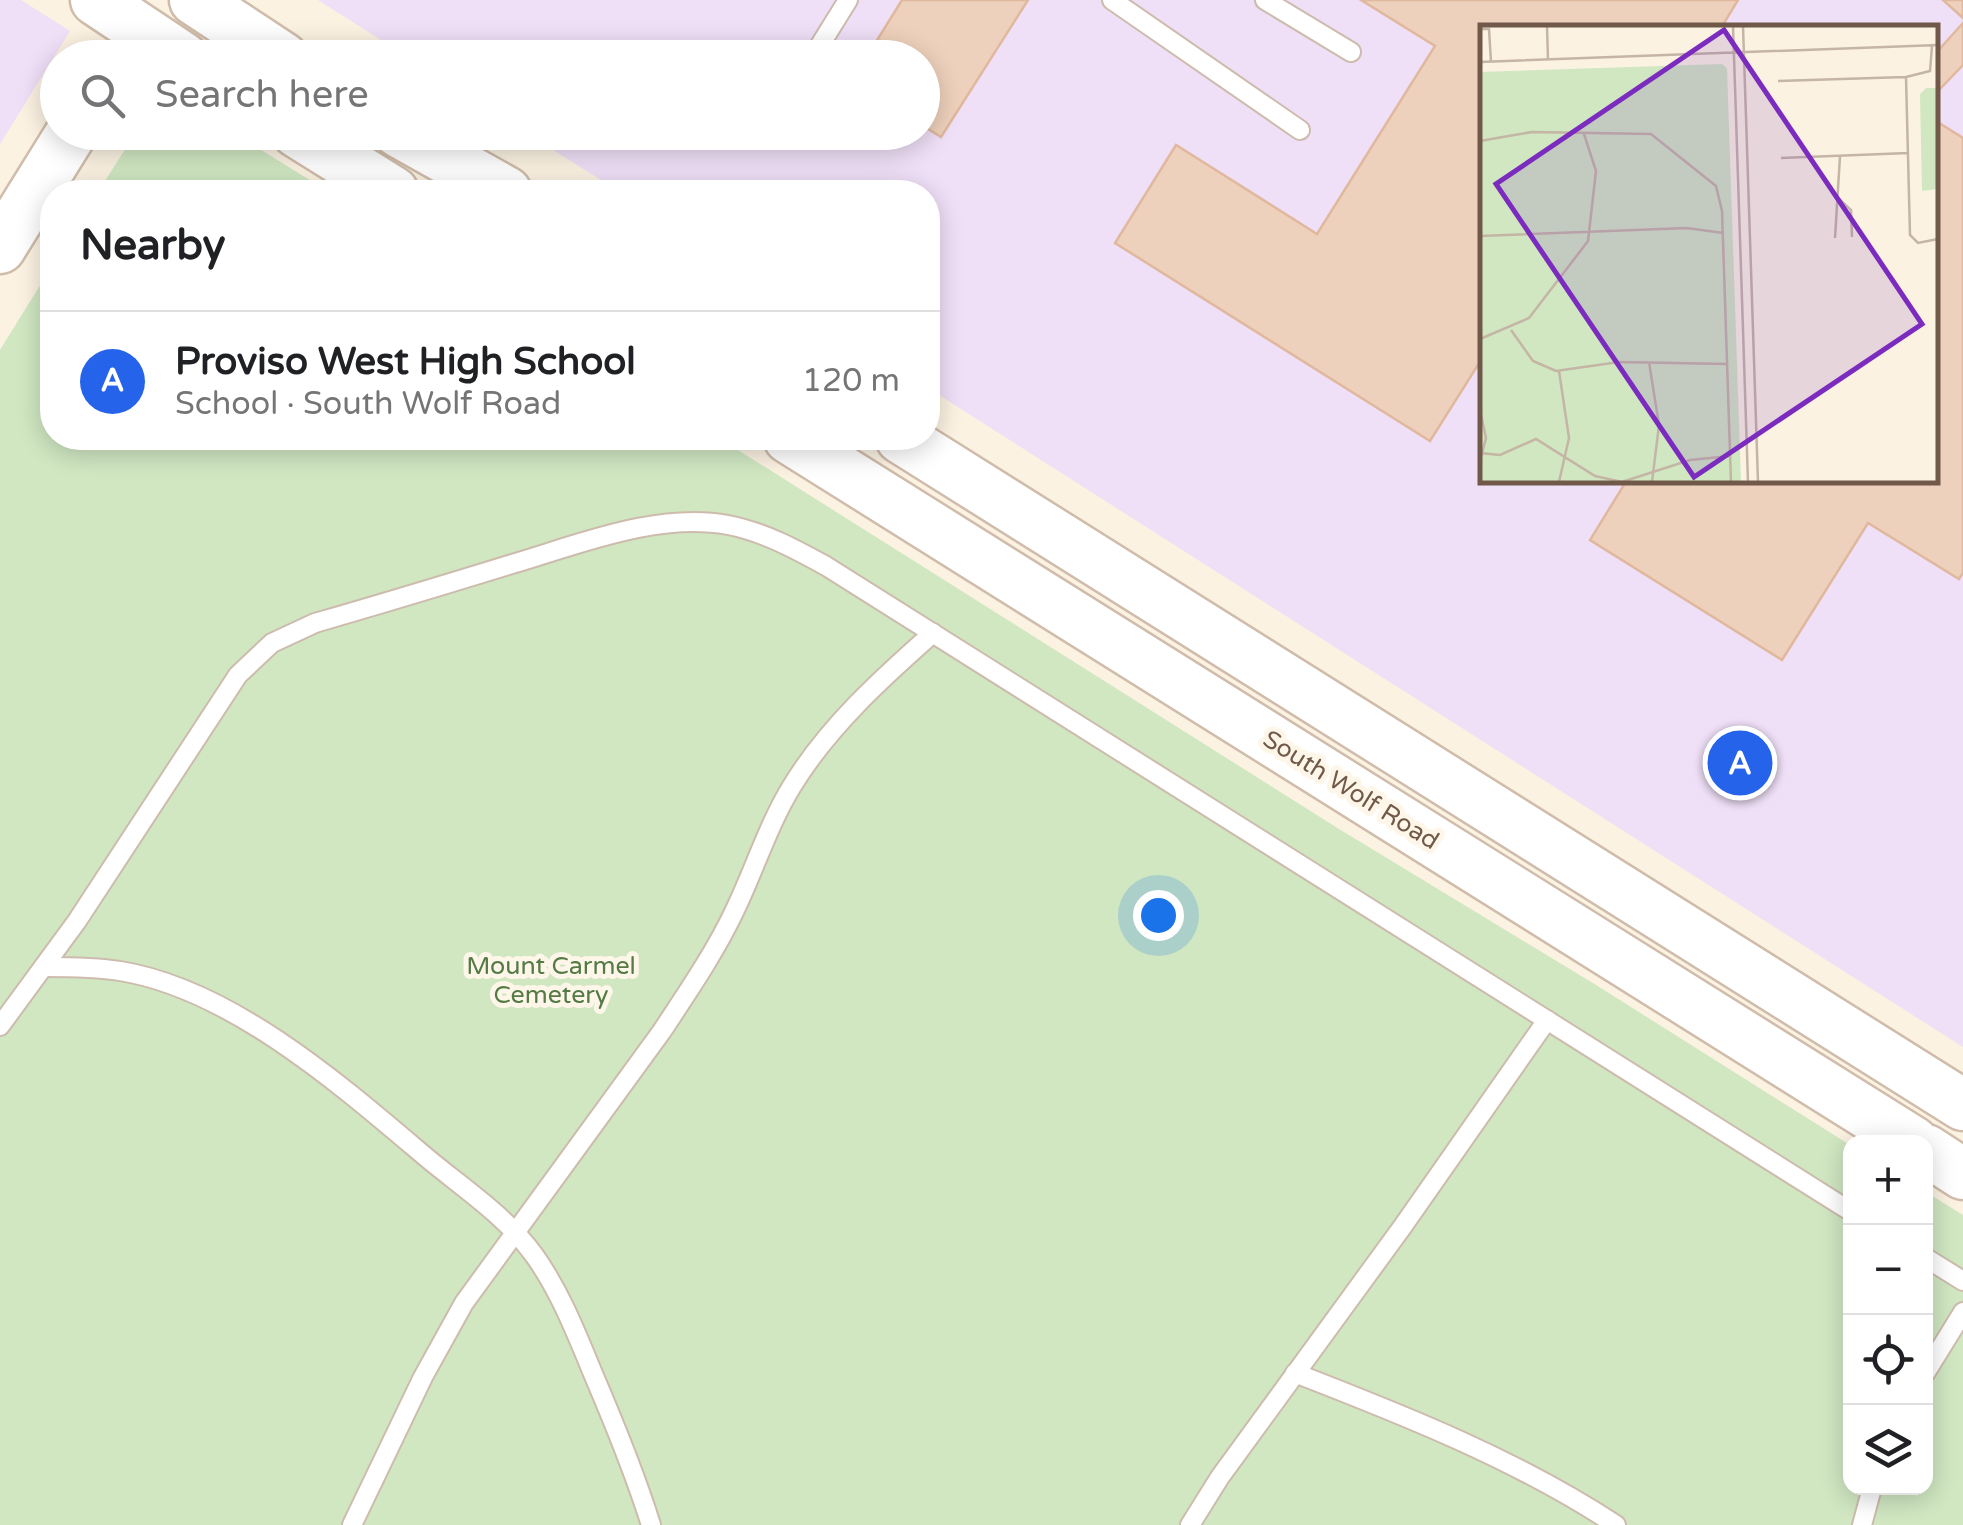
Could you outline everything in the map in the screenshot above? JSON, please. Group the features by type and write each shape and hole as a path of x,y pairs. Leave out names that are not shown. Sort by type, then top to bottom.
{"main road":[{"path":"96,0 137,28"},
{"path":"194,0 255,40"},
{"path":"42,180 61,150"},
{"path":"326,150 374,180"},
{"path":"430,150 484,180"},
{"path":"0,248 40,184"},
{"name":"South Wolf Road","path":"808,450 1902,1135"},
{"path":"920,450 1963,1105"},
{"path":"1933,1155 1963,1174"}],"lane":[{"path":"823,40 848,0"},
{"path":"1112,0 1300,130"},
{"path":"1265,0 1351,52"},
{"path":"0,1026 45,968 238,675 272,643 315,623 603,537 666,524 726,525 772,538 826,566 1843,1206"},
{"path":"352,1525 444,1336 473,1288 688,991 732,916 778,810 794,784 854,707 933,633"},
{"path":"45,968 123,971 218,1004 295,1054 388,1125 514,1231 548,1276 578,1338 651,1525"},
{"path":"1190,1525 1220,1477 1548,1020"},
{"path":"1933,1263 1963,1282"},
{"path":"1933,1361 1963,1312"},
{"path":"1295,1374 1446,1435 1536,1478 1616,1525"},
{"path":"1862,1525 1870,1495"}],"shaded area":[{"path":"0,0 21,0 70,31 64,40 40,40 40,79 0,144"},
{"path":"318,0 1963,0 1963,1047 940,396 940,180 601,180 553,150 940,150 940,40 381,40"}],"green space":[{"path":"125,150 261,150 310,180 106,180"},
{"name":"Mount Carmel Cemetery","path":"40,285 40,450 738,450 1843,1141 1843,1495 1933,1495 1933,1196 1963,1215 1963,1525 0,1525 0,350"}],"building":[{"path":"902,0 1028,0 941,137 940,40 877,40"},
{"path":"1361,0 1738,0 1723,25 1480,25 1480,362 1430,441 1115,243 1176,145 1317,234 1435,46"},
{"path":"1943,0 1963,0 1963,18"},
{"path":"1963,23 1963,65 1938,91 1938,51"},
{"path":"1938,122 1963,138 1963,573 1959,579 1868,523 1782,660 1590,540 1626,482 1938,482"}],"place":[{"name":"Proviso West High School","path":"1740,763"}]}
